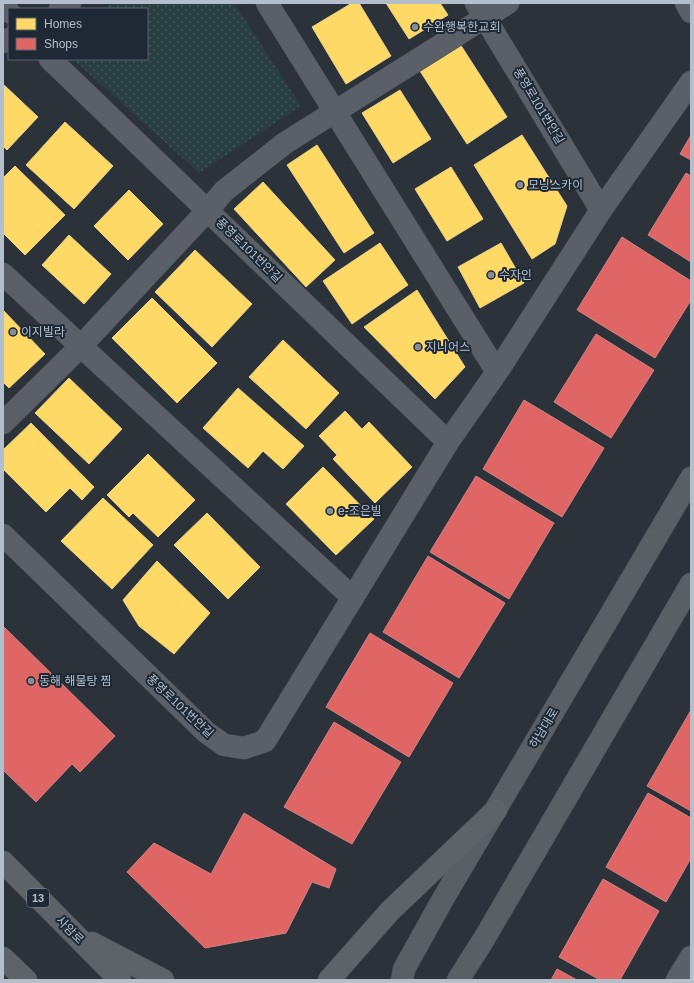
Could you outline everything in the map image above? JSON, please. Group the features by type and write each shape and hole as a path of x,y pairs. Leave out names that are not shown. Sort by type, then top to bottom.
{"main road":[{"name":"하남대로","path":"402,980 404,969 691,478"},
{"path":"458,980 484,939 691,584"},
{"path":"330,980 390,911 496,810"},
{"name":"사암로","path":"3,862 120,980"},
{"path":"74,933 163,980"},
{"path":"3,958 26,980"}],"street":[{"path":"267,3 496,372"},
{"path":"3,423 81,346 224,191 285,144 334,113 480,10 508,3"},
{"path":"686,3 691,12"},
{"name":"풍영로101번안길","path":"480,10 601,210"},
{"name":"풍영로101번안길","path":"51,60 448,442"},
{"name":"풍영로101번안길","path":"3,535 206,732 224,745 244,748 265,741 354,598 448,442 496,372 601,210 691,82"},
{"path":"3,274 354,598"},
{"path":"677,980 691,957"}],"green space":[{"path":"112,3 234,3 301,106 199,173 74,60 148,60 148,8 104,8"}],"building: Homes":[{"path":"352,3 359,3 391,56 346,84 312,27"},
{"name":"수완행복한교회","path":"386,3 440,3 448,15 409,39"},
{"path":"460,44 507,117 467,144 420,71"},
{"path":"3,84 38,117 7,150 3,146"},
{"path":"400,90 431,139 393,163 362,113"},
{"path":"65,122 113,166 74,209 26,165"},
{"name":"모닝스카이","path":"522,135 567,206 555,244 532,259 474,165"},
{"path":"317,145 374,233 344,253 287,165"},
{"path":"15,166 65,215 25,255 3,233 3,178"},
{"path":"451,167 483,219 447,241 415,189"},
{"path":"263,182 335,260 306,287 234,209"},
{"path":"129,190 163,224 128,260 94,226"},
{"path":"69,235 111,274 84,304 42,265"},
{"path":"380,243 408,285 352,324 323,281"},
{"name":"수자인","path":"501,243 524,283 480,308 458,267"},
{"path":"195,250 252,304 212,347 155,292"},
{"name":"지니어스","path":"417,290 465,367 435,399 364,327"},
{"path":"152,298 217,363 177,403 112,338"},
{"name":"이지빌라","path":"3,310 45,354 9,388 3,382"},
{"path":"283,340 339,393 306,429 249,377"},
{"path":"69,378 122,429 89,464 35,413"},
{"path":"238,388 304,446 283,469 263,451 248,468 203,428"},
{"path":"345,411 362,429 369,422 412,467 375,503 333,459 337,455 319,436"},
{"path":"31,423 94,487 82,500 70,488 46,512 3,469 3,450"},
{"path":"148,454 195,500 158,537 133,513 129,517 107,495"},
{"name":"e-조은빌","path":"323,467 374,519 336,555 286,504"},
{"path":"103,498 153,545 112,589 61,541"},
{"path":"207,513 260,567 228,599 174,545"},
{"path":"157,561 210,613 174,654 139,626 123,600"}],"building: Shops":[{"path":"691,135 691,160 680,154"},
{"path":"686,173 691,176 691,262 648,235"},
{"path":"622,237 691,281 691,300 655,358 577,310"},
{"path":"596,334 654,370 611,438 554,402"},
{"path":"524,400 604,448 562,517 483,469"},
{"path":"476,476 554,523 509,599 430,552"},
{"path":"428,556 505,603 459,678 383,632"},
{"name":"동해 해물탕 찜","path":"3,626 115,736 80,772 72,764 36,802 3,770"},
{"path":"370,633 453,683 409,757 326,707"},
{"path":"691,710 691,811 647,786"},
{"path":"334,722 401,762 352,844 284,807"},
{"path":"648,793 691,818 691,858 666,902 606,867"},
{"path":"244,813 336,869 329,888 312,882 286,933 205,948 127,872 154,843 211,874"},
{"path":"603,879 659,911 620,980 600,980 559,957"},
{"path":"557,969 577,980 551,980"}],"place":[{"name":"수완행복한교회","path":"415,27"},
{"name":"모닝스카이","path":"520,185"},
{"name":"수자인","path":"491,275"},
{"name":"이지빌라","path":"13,332"},
{"name":"지니어스","path":"418,347"},
{"name":"e-조은빌","path":"330,511"},
{"name":"동해 해물탕 찜","path":"31,681"}]}
